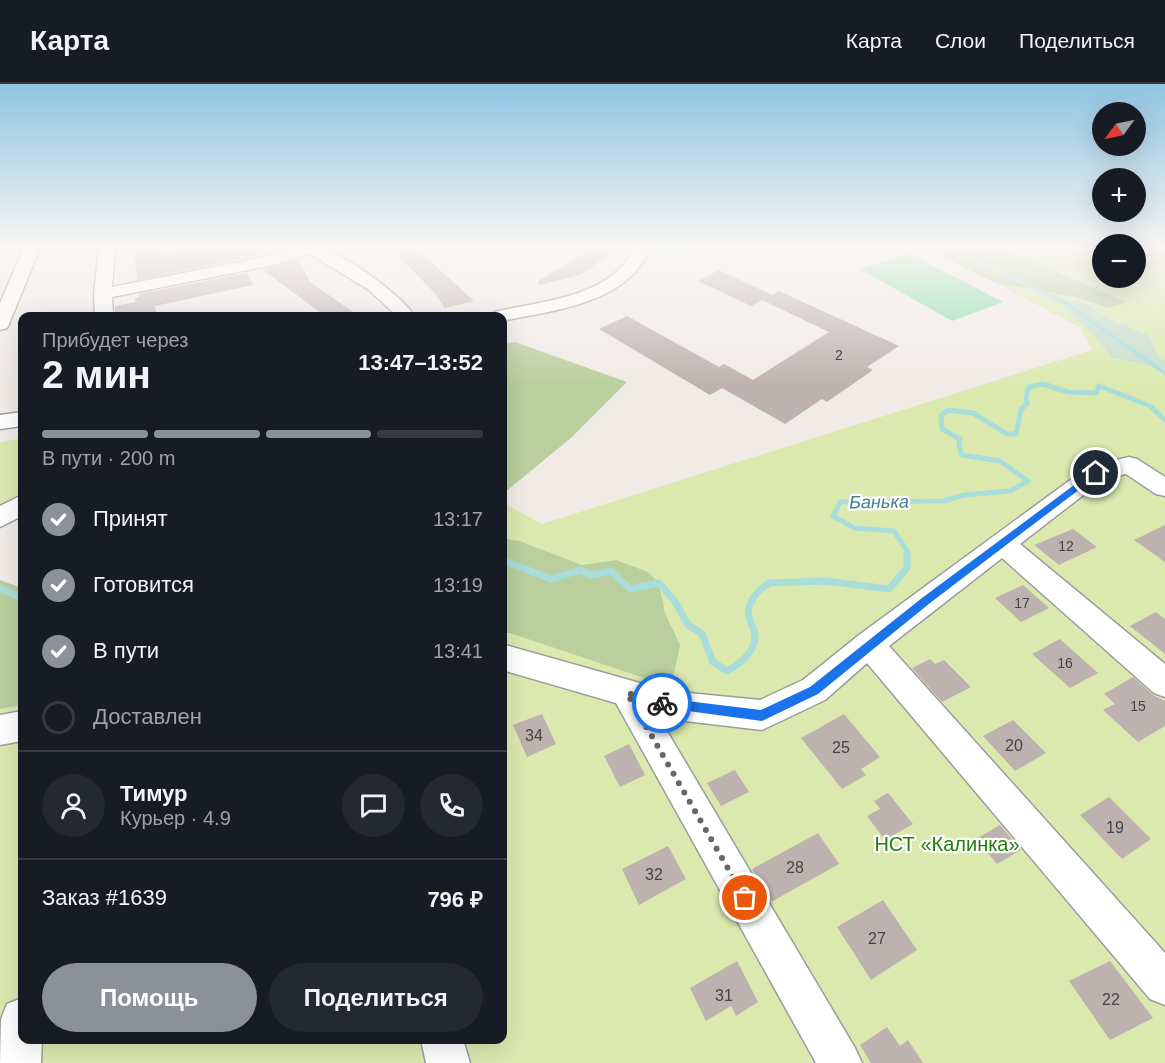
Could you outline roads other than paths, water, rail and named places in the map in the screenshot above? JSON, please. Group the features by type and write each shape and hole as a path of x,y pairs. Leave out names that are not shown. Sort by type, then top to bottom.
{"street":[{"path":"0,324 7,294"},
{"path":"103,294 104,312"},
{"path":"382,294 403,312"},
{"path":"507,314 583,294"},
{"path":"0,422 18,420"},
{"path":"507,658 668,705 762,715 814,690 869,644 1096,473 1129,465 1165,488"},
{"path":"0,518 18,507"},
{"path":"1002,543 1165,683"},
{"path":"869,644 1165,984"},
{"path":"627,693 840,1063"},
{"path":"0,730 18,727"},
{"path":"19,1063 20,1044"},
{"path":"443,1044 448,1063"}],"waterway":[{"path":"1046,294 1064,302 1165,373"},
{"name":"Банька","path":"507,562 551,579 581,570 591,575 611,571 630,589 659,583 674,600 688,625 702,634 713,662 727,671 742,661 750,652 755,635 750,622 749,607 757,593 770,583 826,581 889,589 907,568 907,551 894,531 854,528 833,516 840,502 944,501 964,495 1010,491 1028,481 1000,461 962,455 959,447 960,439 942,429 941,416 948,410 973,413 1007,434 1016,434 1021,409 1027,404 1026,396 1029,387 1043,384 1068,392 1096,393 1099,386 1150,406 1165,420"},
{"name":"Банька","path":"0,588 18,596"}],"park label":[{"name":"НСТ «Калинка»","path":"947,844"}]}
